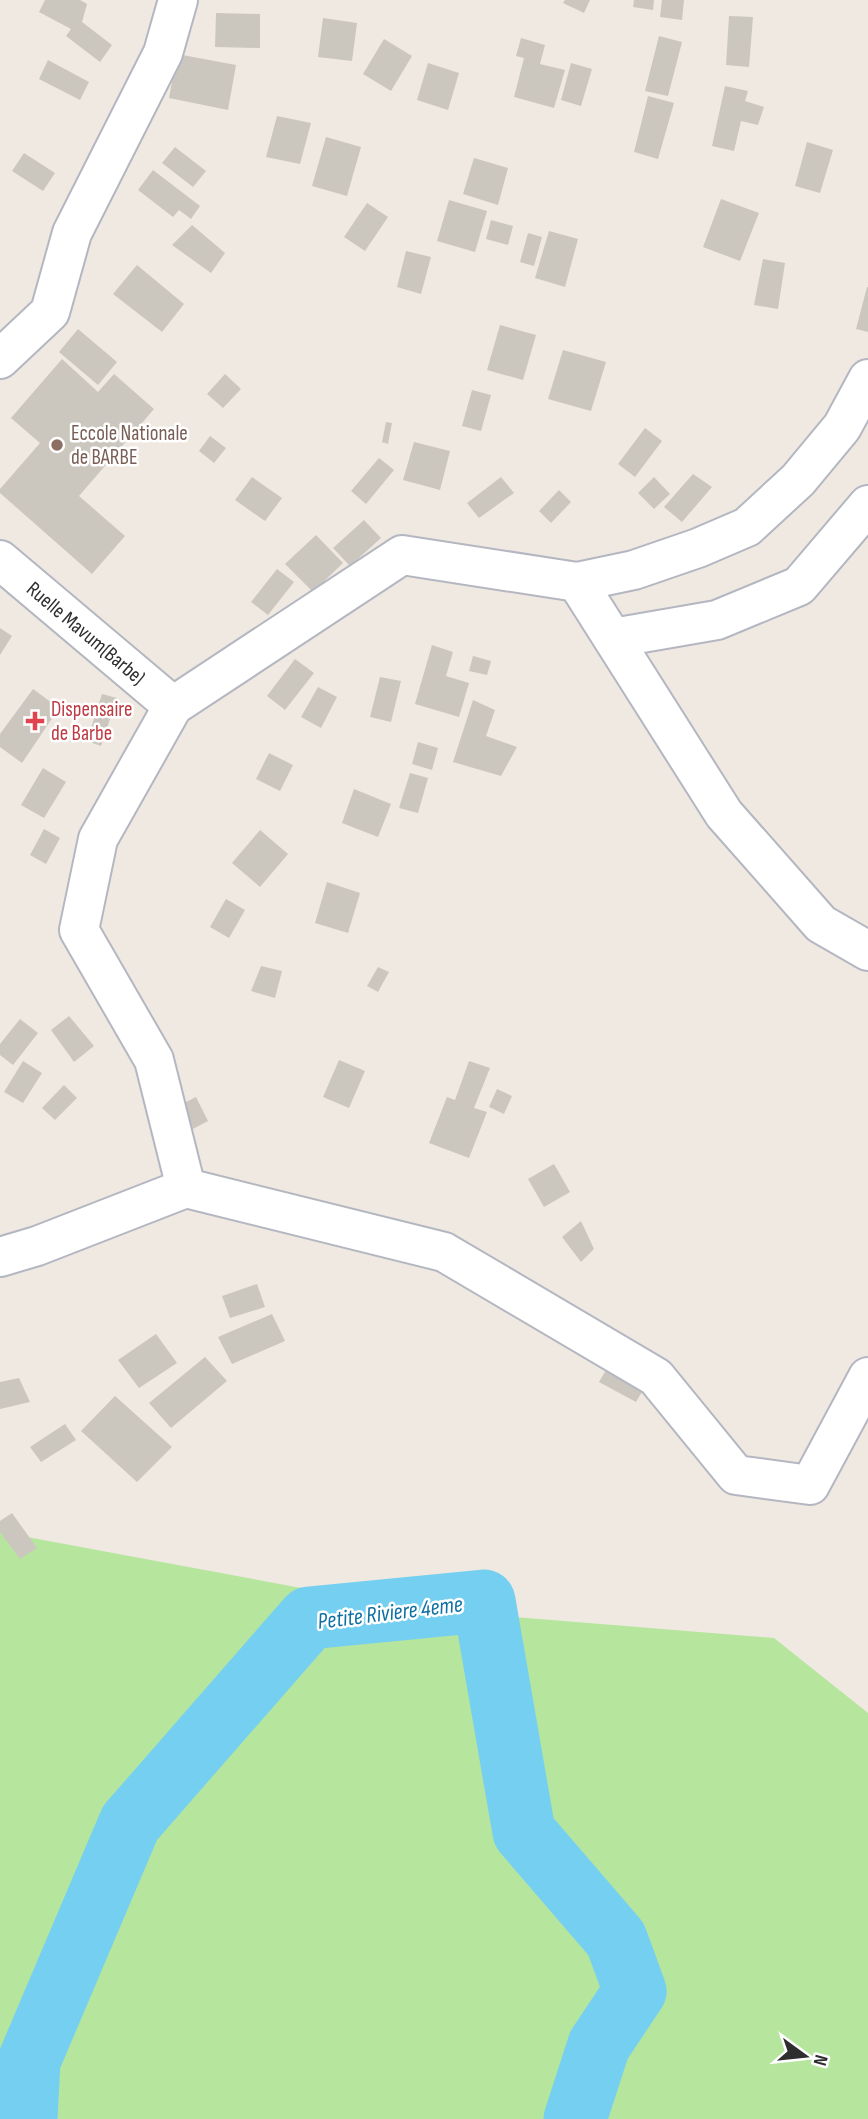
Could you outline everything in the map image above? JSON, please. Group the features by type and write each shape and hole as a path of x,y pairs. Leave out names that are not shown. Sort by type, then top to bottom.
{"street":[{"path":"0,359 50,312 72,233 163,53 178,0"},
{"path":"186,1188 154,1060 79,930 98,839 173,706 402,555 577,582 634,570 698,548 747,527 798,480 842,427 868,379"},
{"path":"613,638 717,621 799,586 868,505"},
{"name":"Ruelle Mavum(Barbe)","path":"0,560 173,706"},
{"path":"577,582 724,814 821,924 868,951"},
{"path":"0,1257 37,1246 186,1188 443,1252 656,1377 736,1475 810,1485 868,1377"}],"green space":[{"path":"0,1532 414,1609 774,1638 868,1713 868,2119 0,2119"}],"building":[{"path":"45,0 80,0 87,4 82,22 112,45 100,62 66,36 71,29 39,12"},
{"path":"565,0 590,0 584,13 563,3"},
{"path":"634,0 654,0 653,10 633,7"},
{"path":"662,0 684,0 682,20 660,17"},
{"path":"216,13 260,14 260,48 215,47"},
{"path":"729,16 753,17 749,67 726,65"},
{"path":"323,18 357,23 352,61 318,57"},
{"path":"659,36 682,42 668,96 645,91"},
{"path":"521,38 545,45 540,64 565,70 554,108 514,97 524,58 516,56"},
{"path":"384,39 412,56 391,91 363,74"},
{"path":"177,54 236,65 228,110 169,98"},
{"path":"48,60 89,82 80,100 39,79"},
{"path":"428,63 459,73 448,110 417,100"},
{"path":"571,63 592,69 581,106 561,100"},
{"path":"725,86 748,91 745,101 764,107 758,125 741,121 734,151 712,146"},
{"path":"648,96 674,103 658,159 634,152"},
{"path":"277,116 311,123 300,164 266,157"},
{"path":"326,137 361,147 347,196 312,186"},
{"path":"807,142 833,150 820,193 795,186"},
{"path":"175,147 206,171 193,187 162,163"},
{"path":"24,153 55,173 43,191 12,171"},
{"path":"474,158 508,168 498,205 463,194"},
{"path":"153,170 200,206 191,219 179,210 173,217 138,190"},
{"path":"721,199 759,213 740,261 703,247"},
{"path":"449,200 487,211 475,252 437,241"},
{"path":"367,203 388,217 365,251 344,237"},
{"path":"491,220 513,226 508,245 486,239"},
{"path":"192,225 225,253 211,273 172,245"},
{"path":"549,231 578,239 565,287 535,278"},
{"path":"528,233 542,237 534,266 520,262"},
{"path":"406,251 431,257 421,294 397,287"},
{"path":"763,259 785,263 778,309 754,305"},
{"path":"137,265 184,304 162,332 113,294"},
{"path":"868,287 868,332 856,329"},
{"path":"500,325 536,335 523,380 487,370"},
{"path":"78,329 117,362 98,385 59,352"},
{"path":"563,350 606,362 591,411 548,399"},
{"path":"62,359 98,392 114,374 154,409 79,496 125,536 92,574 0,493 0,489 40,443 11,418"},
{"path":"225,374 241,389 223,408 207,394"},
{"path":"472,390 491,395 481,431 462,426"},
{"path":"386,422 392,423 388,444 382,442"},
{"path":"645,428 662,441 635,477 618,464"},
{"path":"210,436 226,448 214,463 199,451"},
{"path":"414,442 450,451 440,490 403,480"},
{"path":"379,458 394,470 366,504 351,491"},
{"path":"693,474 712,487 682,522 664,507"},
{"path":"252,477 282,498 265,521 235,500"},
{"path":"501,477 514,493 479,518 467,503"},
{"path":"654,477 670,494 654,509 638,493"},
{"path":"559,490 571,502 551,523 539,511"},
{"path":"364,520 381,538 350,566 333,548"},
{"path":"316,535 343,563 313,592 285,564"},
{"path":"277,569 294,582 268,615 251,602"},
{"path":"0,628 12,636 0,655"},
{"path":"432,645 453,652 446,676 469,683 459,717 415,704"},
{"path":"473,656 491,661 487,675 469,671"},
{"path":"295,659 314,673 285,710 267,696"},
{"path":"380,677 401,681 391,722 370,717"},
{"path":"318,687 337,697 321,728 301,717"},
{"path":"33,689 59,708 22,763 0,747 0,734"},
{"path":"102,694 117,698 101,746 87,741"},
{"path":"473,700 495,710 486,736 517,747 501,776 453,762"},
{"path":"418,742 438,748 432,770 412,764"},
{"path":"269,753 293,765 280,791 256,779"},
{"path":"43,768 66,782 44,818 21,805"},
{"path":"410,773 428,778 418,813 399,808"},
{"path":"354,789 391,804 378,837 342,823"},
{"path":"44,829 60,838 46,864 30,855"},
{"path":"260,830 288,854 260,887 232,863"},
{"path":"327,882 360,893 348,933 315,923"},
{"path":"226,899 245,910 229,938 210,927"},
{"path":"261,966 282,971 275,998 251,991"},
{"path":"378,967 389,972 378,992 367,986"},
{"path":"69,1016 94,1046 74,1062 51,1030"},
{"path":"20,1019 38,1033 13,1065 0,1055 0,1044"},
{"path":"339,1060 365,1071 349,1108 323,1097"},
{"path":"23,1061 42,1073 23,1103 4,1092"},
{"path":"469,1061 490,1068 474,1108 487,1112 469,1158 429,1143 447,1097 455,1100"},
{"path":"64,1085 77,1098 55,1120 42,1108"},
{"path":"497,1089 512,1096 504,1114 489,1107"},
{"path":"196,1097 208,1121 191,1130 178,1106"},
{"path":"554,1164 570,1192 544,1207 528,1179"},
{"path":"581,1221 594,1249 581,1262 562,1237"},
{"path":"257,1284 265,1307 230,1318 222,1296"},
{"path":"272,1314 285,1341 232,1364 218,1337"},
{"path":"156,1334 177,1363 139,1388 118,1360"},
{"path":"205,1357 227,1381 171,1428 149,1403"},
{"path":"609,1365 646,1385 636,1402 599,1382"},
{"path":"19,1378 30,1402 0,1409 0,1382"},
{"path":"115,1396 172,1447 137,1482 81,1431"},
{"path":"65,1424 76,1440 41,1462 30,1447"},
{"path":"12,1513 37,1548 20,1559 0,1532 0,1521"}],"waterway":[{"name":"Petite Riviere 4eme","path":"26,2119 29,2061 130,1823 309,1618 484,1601 524,1832 616,1939 635,1991 599,2045 575,2119"}],"place":[{"name":"Eccole Nationale de BARBE","path":"57,445"},
{"name":"Dispensaire de Barbe","path":"35,721"}]}
